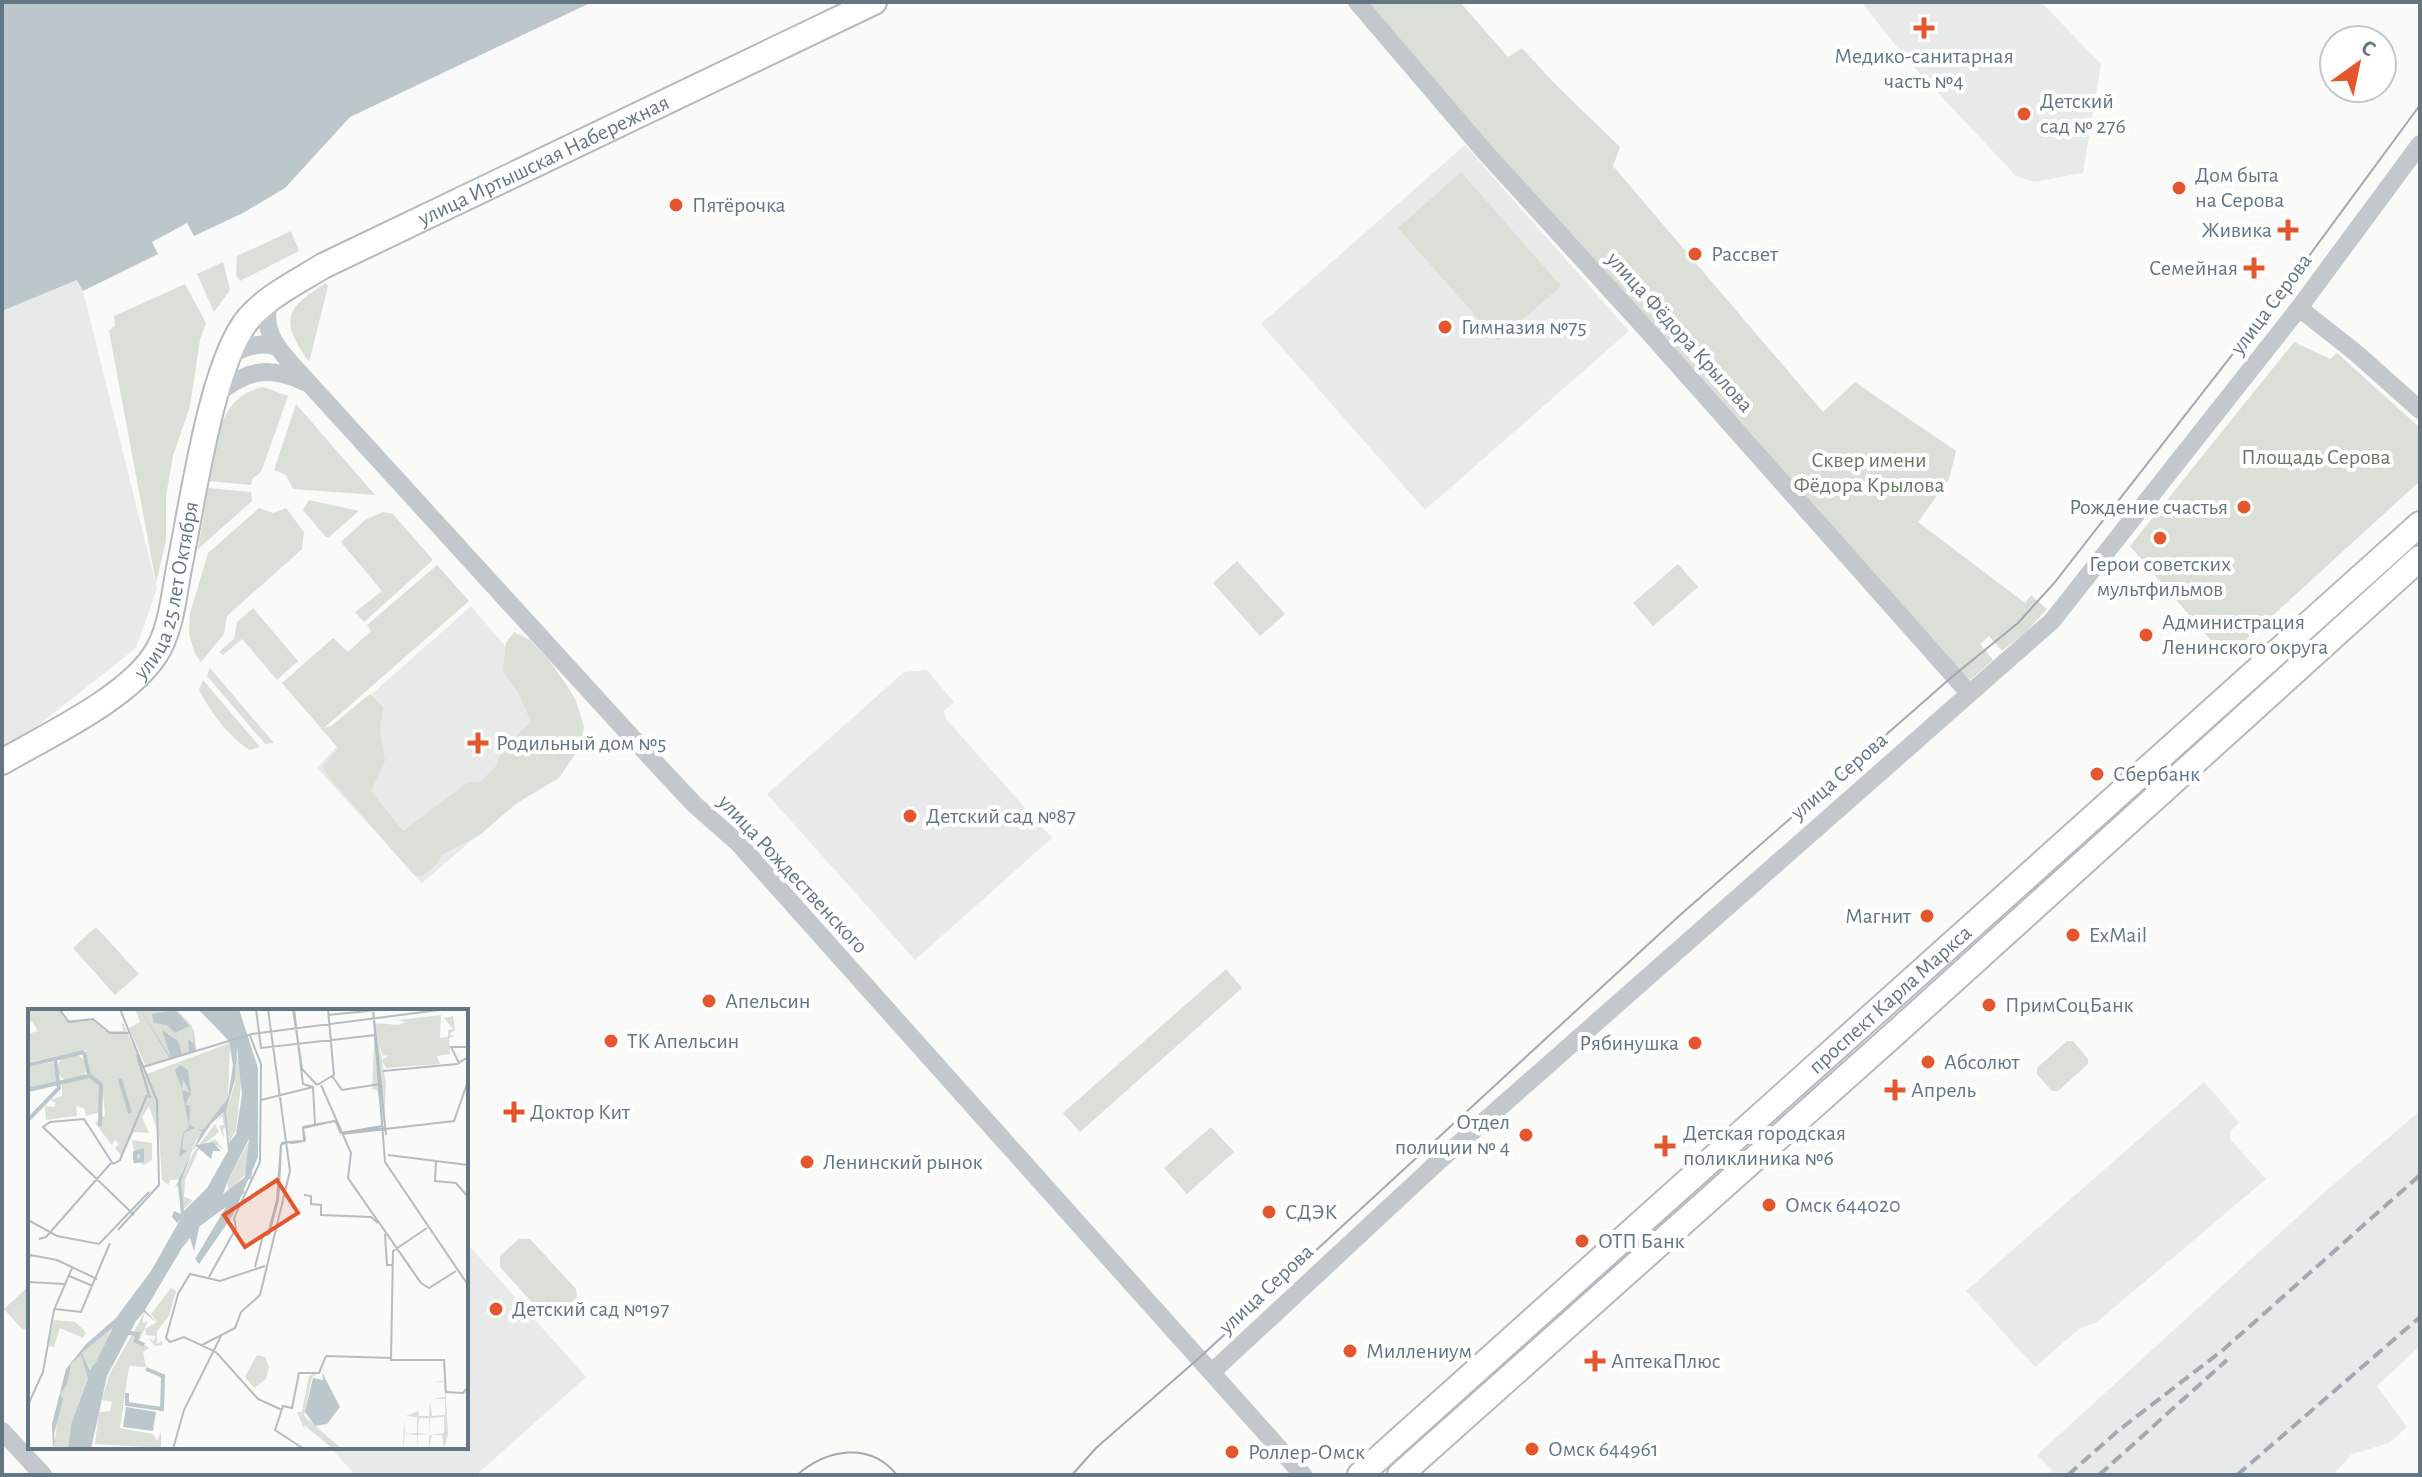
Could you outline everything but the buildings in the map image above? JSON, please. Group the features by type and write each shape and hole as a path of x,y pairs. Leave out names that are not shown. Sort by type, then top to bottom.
{"main road":[{"name":"улица Иртышская Набережная","path":"231,350 250,317 270,300 323,266 874,2"},
{"name":"улица 25 лет Октября","path":"2,762 109,698 145,669 157,652 171,610 217,394 231,350"},
{"name":"проспект Карла Маркса","path":"1401,1474 1775,1139 2166,770 2420,524"},
{"name":"проспект Карла Маркса","path":"1360,1475 1758,1119 2166,770 2420,558"},
{"path":"1758,1119 1775,1139"},
{"path":"1661,1205 1679,1225"}],"street":[{"name":"улица Фёдора Крылова","path":"1357,2 1484,151 1969,693"},
{"name":"улица Серова","path":"1212,1372 1439,1161 2052,621 2299,308 2420,144"},
{"name":"улица Рождественского","path":"270,300 266,324 277,347 649,756 695,805 738,843 1303,1475"},
{"path":"2299,308 2420,410"},
{"path":"231,350 260,344 277,347"},
{"path":"217,394 241,376 258,372 279,373 311,385"},
{"path":"2,1431 43,1475"}],"shaded area":[{"path":"2,2 592,2 350,117 285,188 243,213 194,236 187,223 152,242 158,254 83,291 77,280 2,311"},
{"name":"Детский сад № 276","path":"1861,2 2041,2 2101,64 2083,173 2034,182 2016,176 1910,63"},
{"name":"Гимназия №75","path":"1465,145 1629,331 1425,510 1261,324"},
{"path":"78,280 157,589 136,648 26,735 2,749 2,311"},
{"path":"471,606 587,742 422,883 317,768 340,743 329,732"},
{"name":"Детский сад №87","path":"927,670 954,702 944,711 945,718 1052,838 915,960 767,794 904,672"},
{"path":"2204,1082 2239,1122 2230,1132 2230,1139 2266,1179 2097,1322 2079,1329 2035,1367 1966,1291"},
{"path":"2420,1111 2420,1346 2377,1386 2407,1427 2389,1443 2352,1454 2333,1475 2048,1475 2052,1470 2037,1455 2328,1189"},
{"name":"Детский сад №197","path":"468,1244 586,1377 476,1475 355,1475 332,1449 468,1449"}],"green space":[{"name":"Сквер имени Фёдора Крылова","path":"1362,2 1460,2 1508,57 1522,48 1620,147 1613,166 1823,412 1855,382 1956,451 1949,479 1918,522 2025,603 2031,595 2047,609 2025,633 2002,651 1989,636 1980,644 1993,660 1971,679 1962,676"},
{"path":"1461,172 1561,286 1498,341 1398,228"},
{"path":"291,231 299,251 240,281 236,275 237,256"},
{"path":"223,262 230,290 214,312 197,274"},
{"path":"326,283 328,286 309,362 294,336 291,317 302,301"},
{"path":"185,284 206,323 200,340 190,406 173,456 166,496 166,541 156,583 109,331 115,325 114,316"},
{"name":"Площадь Серова","path":"2294,342 2330,359 2337,353 2420,428 2420,481 2226,658 2130,546"},
{"path":"263,387 288,396 261,472 253,478 251,485 209,481 218,436 228,411 236,400"},
{"path":"296,404 375,495 293,489 286,475 274,470"},
{"path":"208,488 251,492 252,501 198,549"},
{"path":"309,500 359,511 326,537 303,510"},
{"path":"259,508 273,513 286,508 304,532 302,549 227,616 224,634 201,662 189,634 190,614 208,553"},
{"path":"383,512 393,514 433,560 364,622 355,612 382,591 341,542 365,520"},
{"path":"1237,561 1285,614 1260,636 1213,583"},
{"path":"1678,564 1698,587 1653,626 1633,603"},
{"path":"437,565 469,601 324,728 331,726 370,694 383,707 380,731 385,761 371,791 403,831 467,783 480,782 497,765 502,749 531,722 518,692 503,672 506,643 514,632 530,640 548,659 576,701 584,727 580,747 559,778 517,803 480,835 443,854 423,876 414,875 328,776 323,767 338,748 282,683 333,638 348,652 371,631 367,625"},
{"path":"253,608 298,661 277,680 242,639 223,655 219,652 234,639 237,622"},
{"path":"210,668 274,743 265,744 207,676"},
{"path":"203,680 260,747 250,750 221,723 199,690"},
{"path":"96,927 139,974 115,995 73,948"},
{"path":"1226,969 1242,988 1080,1132 1063,1113"},
{"path":"2067,1041 2073,1041 2088,1059 2088,1064 2058,1091 2052,1091 2037,1074 2037,1068"},
{"path":"1211,1127 1234,1152 1187,1194 1164,1168"},
{"path":"519,1239 530,1239 576,1289 577,1299 557,1317 546,1318 500,1267 500,1256"},
{"path":"28,1287 28,1330 21,1328 4,1309"}],"tram line":[{"path":"1072,1475 1096,1448 1199,1358 1679,916 1953,676 2018,623 2055,582 2306,260 2420,105"},
{"path":"797,1475 821,1459 848,1452 874,1457 897,1475"}],"railway":[{"path":"2068,1475 2119,1430 2223,1350 2420,1175"},
{"path":"2237,1475 2420,1317"},
{"path":"2099,1475 2227,1360"}],"place":[{"name":"Медико-санитарная часть №4","path":"1924,28"},
{"name":"Детский сад № 276","path":"2024,114"},
{"name":"Дом быта на Серова","path":"2179,188"},
{"name":"Пятёрочка","path":"676,205"},
{"name":"Живика","path":"2288,230"},
{"name":"Рассвет","path":"1695,254"},
{"name":"Семейная","path":"2254,268"},
{"name":"Гимназия №75","path":"1445,327"},
{"name":"Рождение счастья","path":"2244,507"},
{"name":"Герои советских мультфильмов","path":"2160,538"},
{"name":"Администрация Ленинского округа","path":"2146,635"},
{"name":"Родильный дом №5","path":"478,743"},
{"name":"Сбербанк","path":"2097,774"},
{"name":"Детский сад №87","path":"910,816"},
{"name":"Магнит","path":"1927,916"},
{"name":"ExMail","path":"2073,935"},
{"name":"Апельсин","path":"709,1001"},
{"name":"ПримСоцБанк","path":"1989,1005"},
{"name":"ТК Апельсин","path":"611,1041"},
{"name":"Рябинушка","path":"1695,1043"},
{"name":"Абсолют","path":"1928,1062"},
{"name":"Апрель","path":"1895,1090"},
{"name":"Доктор Кит","path":"514,1112"},
{"name":"Отдел полиции № 4","path":"1526,1135"},
{"name":"Детская городская поликлиника №6","path":"1665,1146"},
{"name":"Ленинский рынок","path":"807,1162"},
{"name":"Омск 644020","path":"1769,1205"},
{"name":"СДЭК","path":"1269,1212"},
{"name":"ОТП Банк","path":"1582,1241"},
{"name":"Детский сад №197","path":"496,1309"},
{"name":"Миллениум","path":"1350,1351"},
{"name":"АптекаПлюс","path":"1595,1361"},
{"name":"Омск 644961","path":"1532,1449"},
{"name":"Роллер-Омск","path":"1232,1452"}]}
